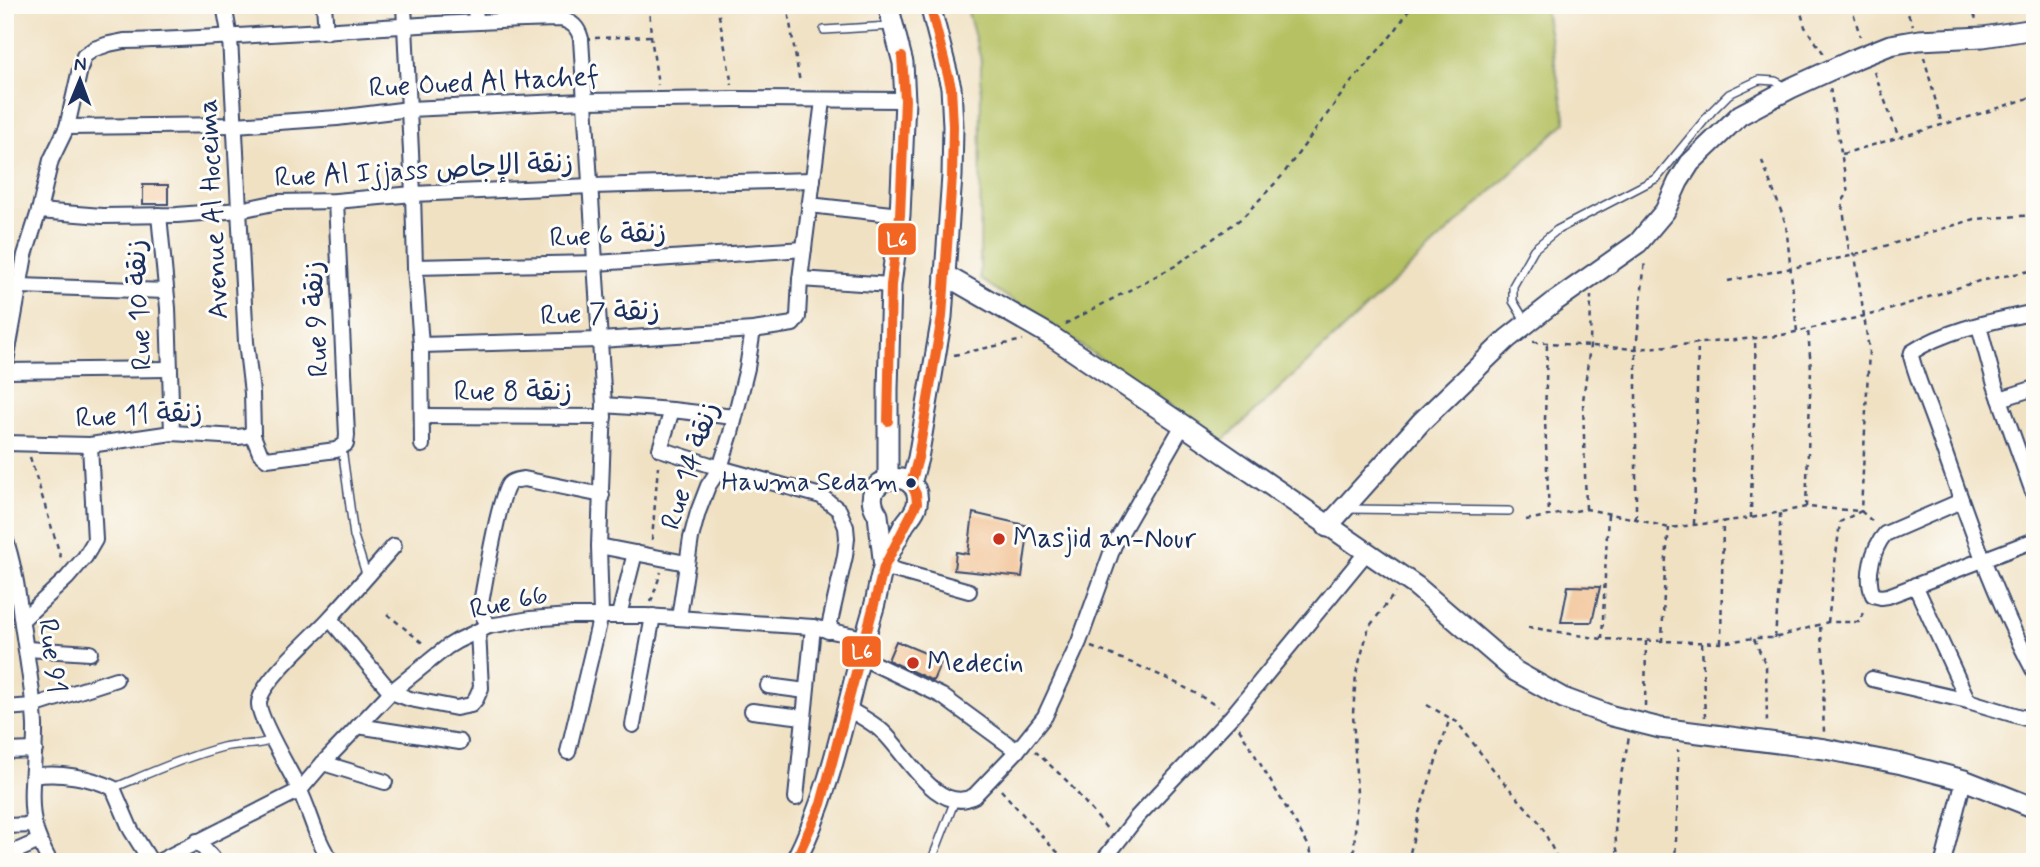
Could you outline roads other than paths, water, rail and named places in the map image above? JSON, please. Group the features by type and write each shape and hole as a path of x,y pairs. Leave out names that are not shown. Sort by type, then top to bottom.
{"street":[{"name":"Avenue Al Hoceima","path":"224,5 230,38 236,125 246,342 253,411 252,433"},
{"path":"324,5 326,32"},
{"path":"404,5 421,345 422,445"},
{"path":"475,5 476,21"},
{"path":"888,5 903,63 905,100 900,215 891,285 888,479"},
{"path":"911,484 918,458 942,317 952,176 953,107 946,65 930,5"},
{"path":"169,369 5,369 25,255 51,160 67,127 84,56 94,49 124,41 230,38 476,21 561,19 575,26 581,38 604,411 599,546 601,615 568,751"},
{"path":"1327,527 1422,421 1507,339 1638,243 1664,211 1690,163 1740,115 1784,91 1880,49 1919,40 1972,38 2031,30"},
{"name":"Rue Oued Al Hachef","path":"67,127 236,125 337,118 409,109 584,100 905,100"},
{"path":"823,101 800,279 891,285"},
{"name":"Rue Al Ijjass زنقة الإجاص","path":"39,211 102,216 159,215 240,210 278,202 335,201 413,194 813,180"},
{"name":"Rue 9 زنقة","path":"335,201 345,441"},
{"path":"809,205 900,215"},
{"name":"Rue 10 زنقة","path":"159,215 166,291 172,433"},
{"name":"Rue 6 زنقة","path":"415,267 596,263 804,249"},
{"path":"945,275 1048,334 1183,425 1416,586 1484,646 1527,679 1563,698 1639,723 1678,731 1825,749 1902,764 1964,779 2035,808"},
{"name":"Rue 7 زنقة","path":"421,345 600,340 782,327 793,324 798,319 800,279"},
{"path":"20,286 166,291"},
{"path":"2035,312 1945,336 1911,354 1983,559 2007,619 2035,673"},
{"path":"1979,326 2000,399 2035,498"},
{"name":"Rue 14 زنقة","path":"679,618 686,564 698,512 708,486 720,468 747,368 753,330"},
{"path":"2000,399 2035,388"},
{"name":"Rue 8 زنقة","path":"422,416 604,411 632,407 734,417"},
{"path":"672,410 660,449 821,496 839,509 846,527 845,556 821,629 806,691 796,798"},
{"path":"846,708 882,731 941,795 955,800 966,800 974,796 1045,716 1079,642 1114,545 1183,425"},
{"name":"Rue 11 زنقة","path":"5,443 90,445 172,433 229,437 252,433"},
{"path":"252,433 260,453 267,458 345,441"},
{"path":"22,620 67,578 95,540 90,445"},
{"path":"878,515 895,523 912,515 917,496 911,484 901,478 888,479 876,487 873,494 884,567"},
{"path":"330,619 391,692 427,704 456,708 471,705 481,688 484,629 481,603 501,503 509,485 513,481 524,479 602,495"},
{"path":"1961,501 1885,534 1878,543 1872,564 1870,583 1874,595 1884,597 2035,540"},
{"path":"795,862 821,804 884,567 907,519"},
{"name":"Rue 91","path":"5,538 11,554 18,594 33,706 34,825 50,862"},
{"path":"332,862 323,849 300,790 261,718 260,698 279,670 330,619 394,546"},
{"path":"599,546 686,564"},
{"path":"619,615 635,553"},
{"path":"1102,862 1137,817 1232,716 1366,553"},
{"path":"884,567 969,591"},
{"path":"1915,585 1968,701"},
{"path":"5,602 18,594"},
{"name":"Rue 66","path":"158,862 300,790 391,692 457,640 484,629 530,619 601,615 650,616 821,629 862,648 1021,746"},
{"path":"633,725 650,616"},
{"path":"27,649 90,653"},
{"path":"5,708 33,706 116,680"},
{"path":"1872,680 1968,701 2035,721"},
{"path":"768,686 806,691"},
{"path":"752,711 803,718"},
{"path":"358,726 460,742"},
{"path":"5,751 35,750"},
{"path":"323,763 385,782"},
{"path":"33,776 56,774 113,788 131,830 152,862"},
{"path":"1945,861 1964,779"},
{"path":"5,826 34,825"},
{"path":"5,856 39,841"},
{"path":"197,841 216,862"},
{"path":"312,862 323,849"}],"lane":[{"path":"824,30 895,26"},
{"path":"1527,323 1513,301 1513,286 1534,249 1557,230 1657,178 1729,94 1759,80 1775,81 1784,91"},
{"path":"345,441 356,547 367,577"},
{"path":"1343,509 1509,511"},
{"path":"113,788 178,761 227,746 261,744 274,739"},
{"path":"932,862 955,800"}],"place":[{"name":"Hawma Sedam","path":"911,483"},
{"name":"Masjid an-Nour","path":"999,539"},
{"name":"Medecin","path":"913,663"}]}
